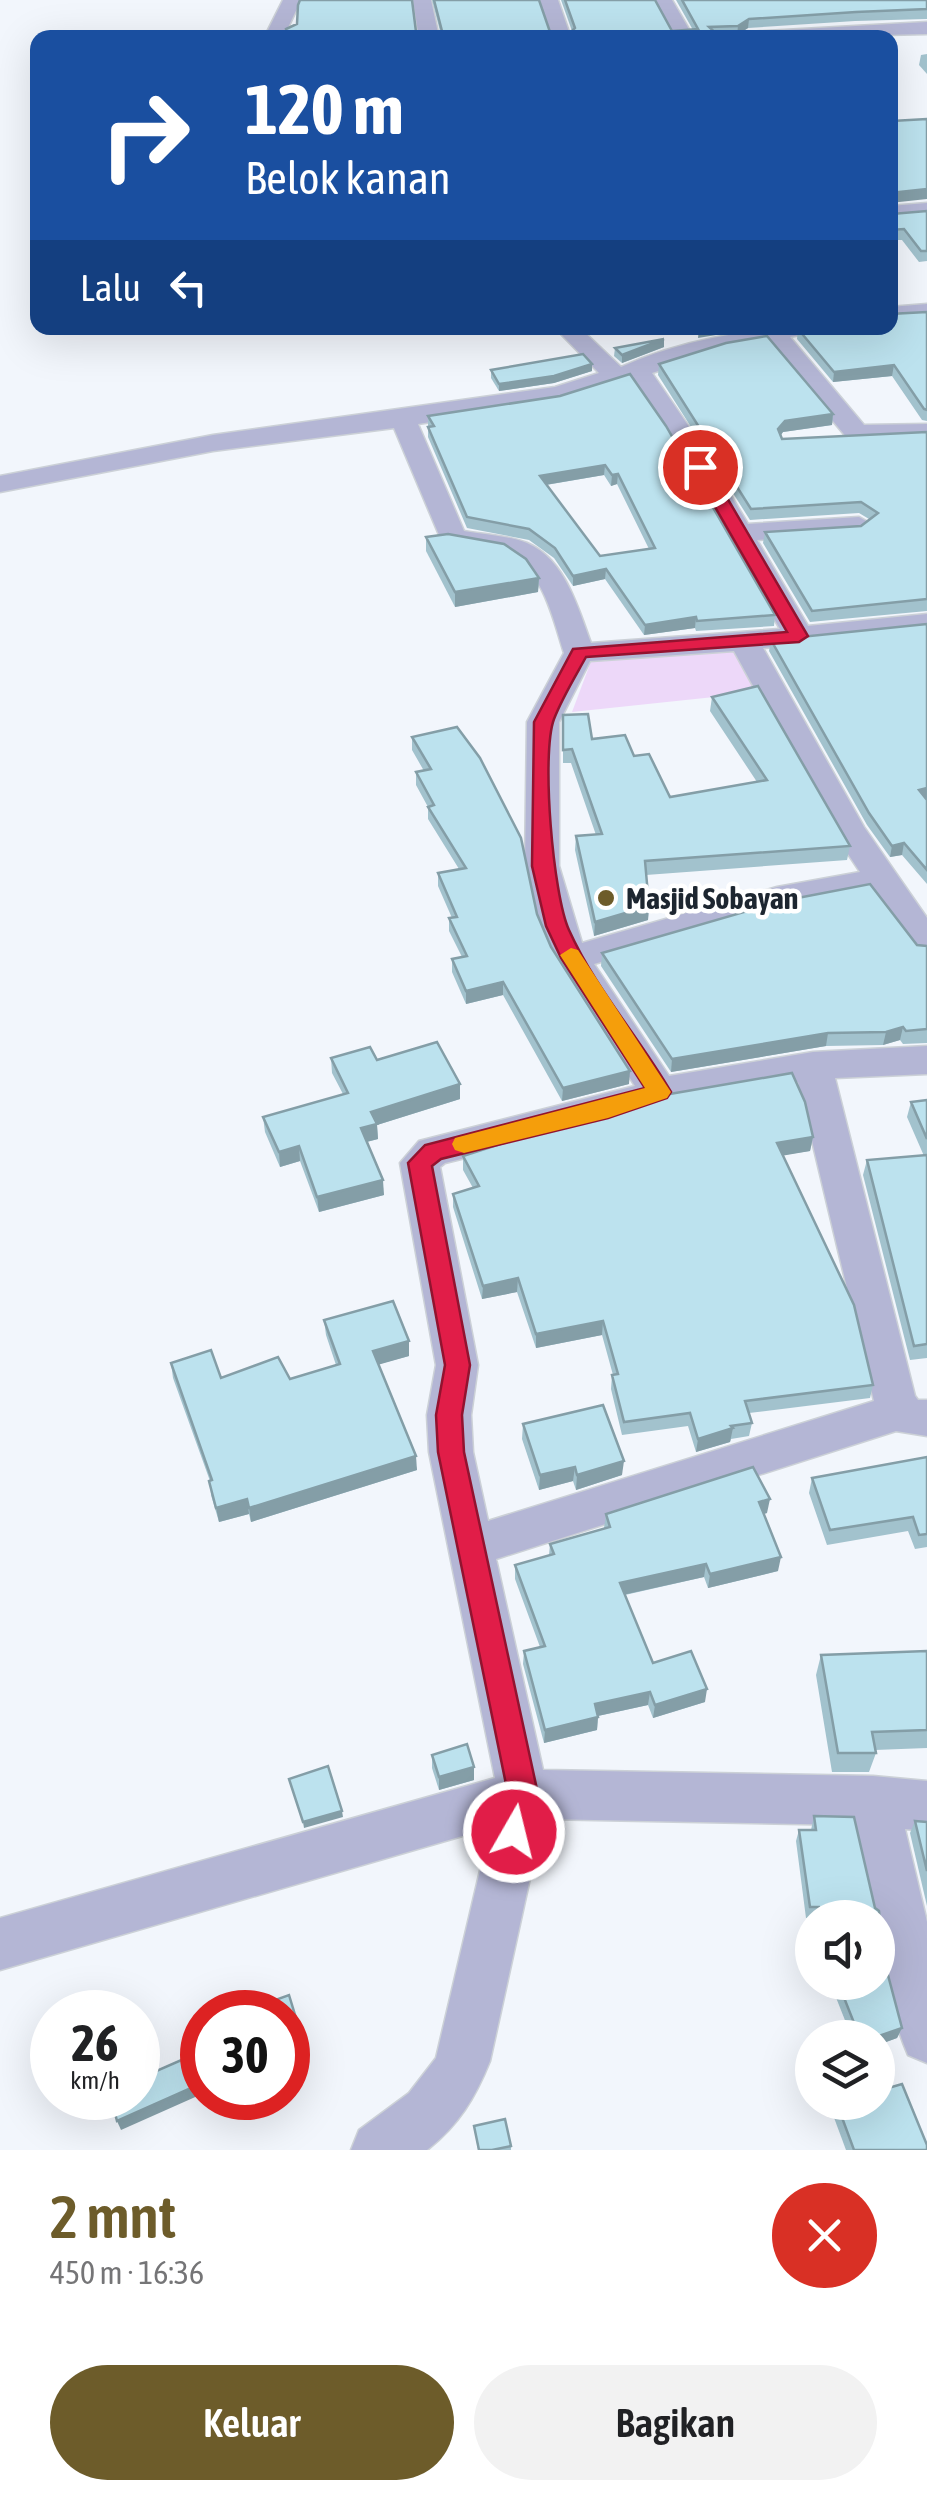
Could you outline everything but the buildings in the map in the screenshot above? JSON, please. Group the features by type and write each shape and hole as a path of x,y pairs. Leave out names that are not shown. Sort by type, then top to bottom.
{"street":[{"path":"277,30 292,0"},
{"path":"422,0 428,30"},
{"path":"550,0 559,30"},
{"path":"663,0 680,30"},
{"path":"891,30 927,28"},
{"path":"898,212 927,210"},
{"path":"898,313 927,311"},
{"path":"576,335 626,372 681,434 799,636"},
{"path":"0,484 212,443 559,394 719,344 763,335"},
{"path":"775,335 857,433"},
{"path":"403,419 449,533 460,539 516,548 535,560 564,611 579,652 543,722 542,866 556,926 572,958 659,1092"},
{"path":"825,438 857,433 927,432"},
{"path":"739,533 859,526"},
{"path":"579,652 744,641 927,622"},
{"path":"744,641 819,781 927,944"},
{"path":"572,958 778,899 881,879"},
{"path":"379,2150 439,2106 453,2087 463,2062 523,1794 451,1452 449,1415 458,1365 420,1163 434,1152 608,1109 659,1092 813,1066 927,1060"},
{"path":"472,1546 913,1415 857,1259 813,1066"},
{"path":"0,1944 523,1794 873,1801 927,1806"},
{"path":"873,1801 927,2036"}],"shaded area":[{"path":"740,645 771,691 572,712 593,656"}],"slow traffic":[{"path":"464,1144 608,1109 659,1092 571,955"}],"place":[{"name":"Masjid Sobayan","path":"606,898"}],"route":[{"path":"514,1832 523,1794 451,1452 449,1415 458,1365 420,1163 434,1152 608,1109 659,1092 572,958 556,926 542,866 541,748 543,722 579,652 799,636 700,467"}]}
